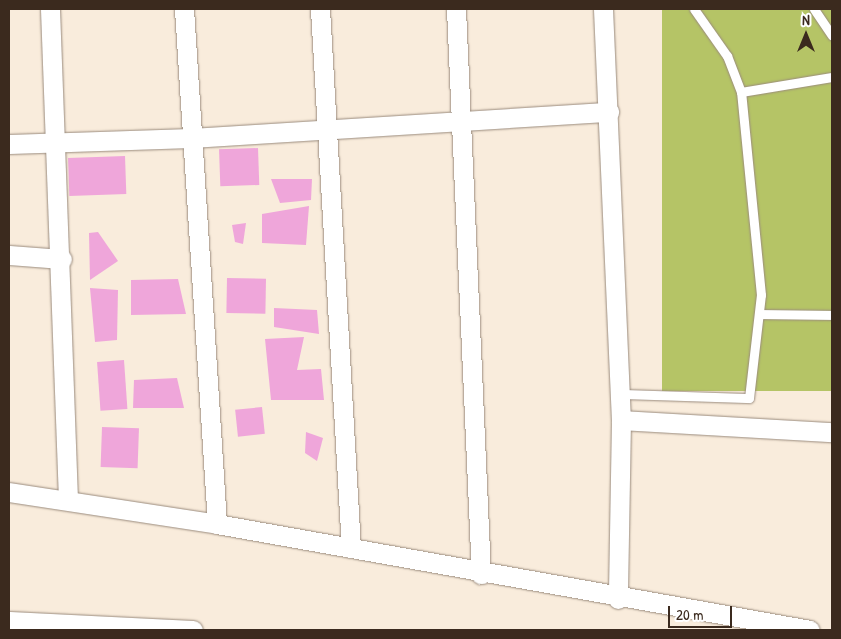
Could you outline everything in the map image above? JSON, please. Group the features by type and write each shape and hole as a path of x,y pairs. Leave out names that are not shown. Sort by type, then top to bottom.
{"street":[{"path":"50,9 58,142 68,500"},
{"path":"184,9 217,524"},
{"path":"320,9 351,548"},
{"path":"456,9 481,574"},
{"path":"603,9 621,420 618,599"},
{"path":"9,144 191,138 327,128 609,112"},
{"path":"9,255 62,259"},
{"path":"621,420 832,432"},
{"path":"9,492 217,524 618,599 810,630"},
{"path":"9,621 193,630"}],"lane":[{"path":"620,394 749,398 761,314 741,92 731,64 694,9"},
{"path":"814,9 832,36"},
{"path":"741,92 832,77"},
{"path":"761,314 832,315"}],"green space":[{"path":"662,9 832,9 832,391 662,391"}],"building":[{"path":"258,148 259,185 220,186 219,149"},
{"path":"125,156 126,194 69,196 68,158"},
{"path":"271,179 312,179 311,200 280,203"},
{"path":"309,206 306,245 262,243 262,214"},
{"path":"246,223 243,244 235,242 232,225"},
{"path":"98,232 118,261 90,280 89,233"},
{"path":"227,278 266,279 265,314 226,313"},
{"path":"178,279 186,314 131,315 131,280"},
{"path":"90,288 118,290 117,340 95,342"},
{"path":"274,308 317,310 319,334 274,327"},
{"path":"304,337 297,370 321,369 324,400 271,400 265,339"},
{"path":"124,360 127,409 100,411 97,362"},
{"path":"177,378 184,408 133,408 134,380"},
{"path":"262,407 265,434 238,437 235,410"},
{"path":"102,427 139,428 138,468 101,467"},
{"path":"306,432 323,438 317,461 305,453"}]}
